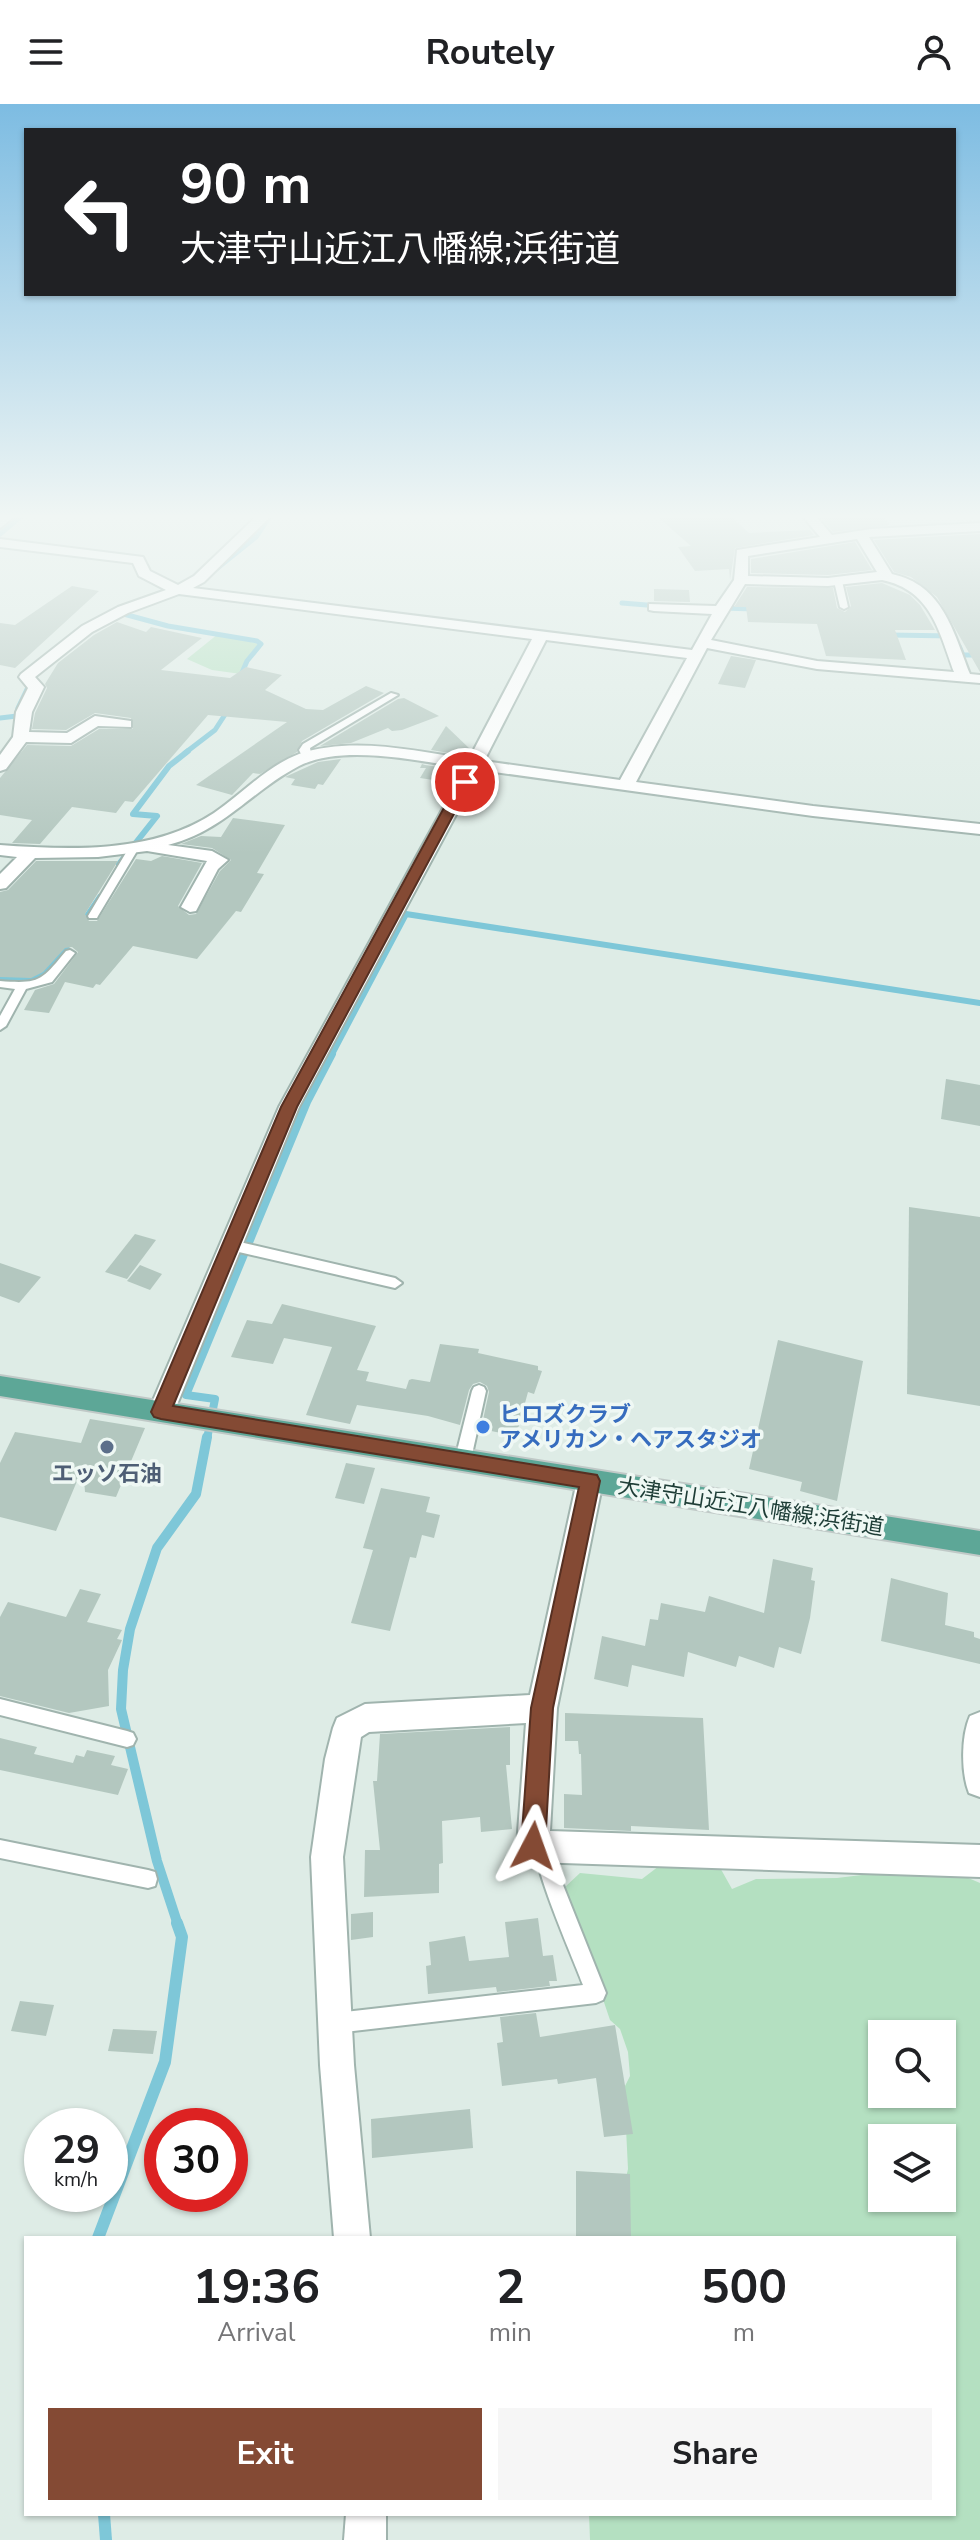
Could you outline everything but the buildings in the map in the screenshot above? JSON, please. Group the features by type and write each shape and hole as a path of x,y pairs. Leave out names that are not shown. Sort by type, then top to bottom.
{"main road":[{"name":"大津守山近江八幡線;浜街道","path":"0,1386 980,1543"}],"street":[{"path":"0,766 21,737 24,712 36,687 26,677 91,627"},
{"path":"467,627 699,649 817,665 972,678"},
{"path":"625,786 712,627"},
{"path":"946,627 972,678"},
{"path":"161,1412 289,1107 541,636"},
{"path":"21,737 63,740 76,736 95,721 125,724"},
{"path":"0,850 80,853 175,838 208,824 270,777 307,758 399,754 625,786 980,829"},
{"path":"135,846 212,856 219,860 211,866 190,907"},
{"path":"0,884 30,853"},
{"path":"590,1481 542,1708 533,1846 980,1861"},
{"path":"352,2236 335,2024 327,1857 340,1759 348,1728 365,1718 542,1708"},
{"path":"980,1726 980,1782"},
{"path":"365,2540 366,2516"}],"lane":[{"path":"307,758 306,746 375,709 394,695"},
{"path":"93,916 135,846"},
{"path":"0,984 22,986 48,980 70,953"},
{"path":"0,1026 22,986"},
{"path":"231,1245 395,1283"},
{"path":"463,1459 479,1391"},
{"path":"0,1707 127,1739"},
{"path":"335,2024 596,1993 548,1870 542,1845"},
{"path":"0,1849 148,1879"}],"green space":[{"path":"218,634 259,644 246,661 241,674 212,670 187,659"},
{"path":"663,1863 718,1864 732,1889 756,1879 837,1878 870,1874 966,1877 980,1883 980,2540 590,2540 589,2516 956,2516 956,2236 628,2236 623,2191 628,2169 624,2088 630,2076 628,2052 620,2029 610,2020 565,1887 580,1873 642,1879"}],"waterway":[{"path":"172,627 257,641 261,644 247,661 241,675"},
{"path":"890,635 952,636"},
{"path":"959,646 963,655 980,655"},
{"path":"18,708 31,681"},
{"path":"185,753 215,730 228,710"},
{"path":"0,718 17,716"},
{"path":"119,864 157,816 133,814 169,766 188,751"},
{"path":"81,925 100,897"},
{"path":"331,1056 406,914 980,1003"},
{"path":"0,980 26,979 43,973 71,940"},
{"path":"207,1439 215,1399 186,1395 307,1102 332,1054"},
{"path":"178,1925 157,1861 121,1709 123,1670 130,1629 157,1548 196,1494 207,1437"},
{"path":"99,2236 165,2062 182,1937 177,1923"},
{"path":"104,2516 106,2540"}],"place":[{"name":"ヒロズクラブ アメリカン・ヘアスタジオ","path":"483,1427"},
{"name":"エッソ石油","path":"107,1447"}],"route":[{"path":"465,782 289,1107 161,1412 590,1481 542,1708 533,1846"}]}
